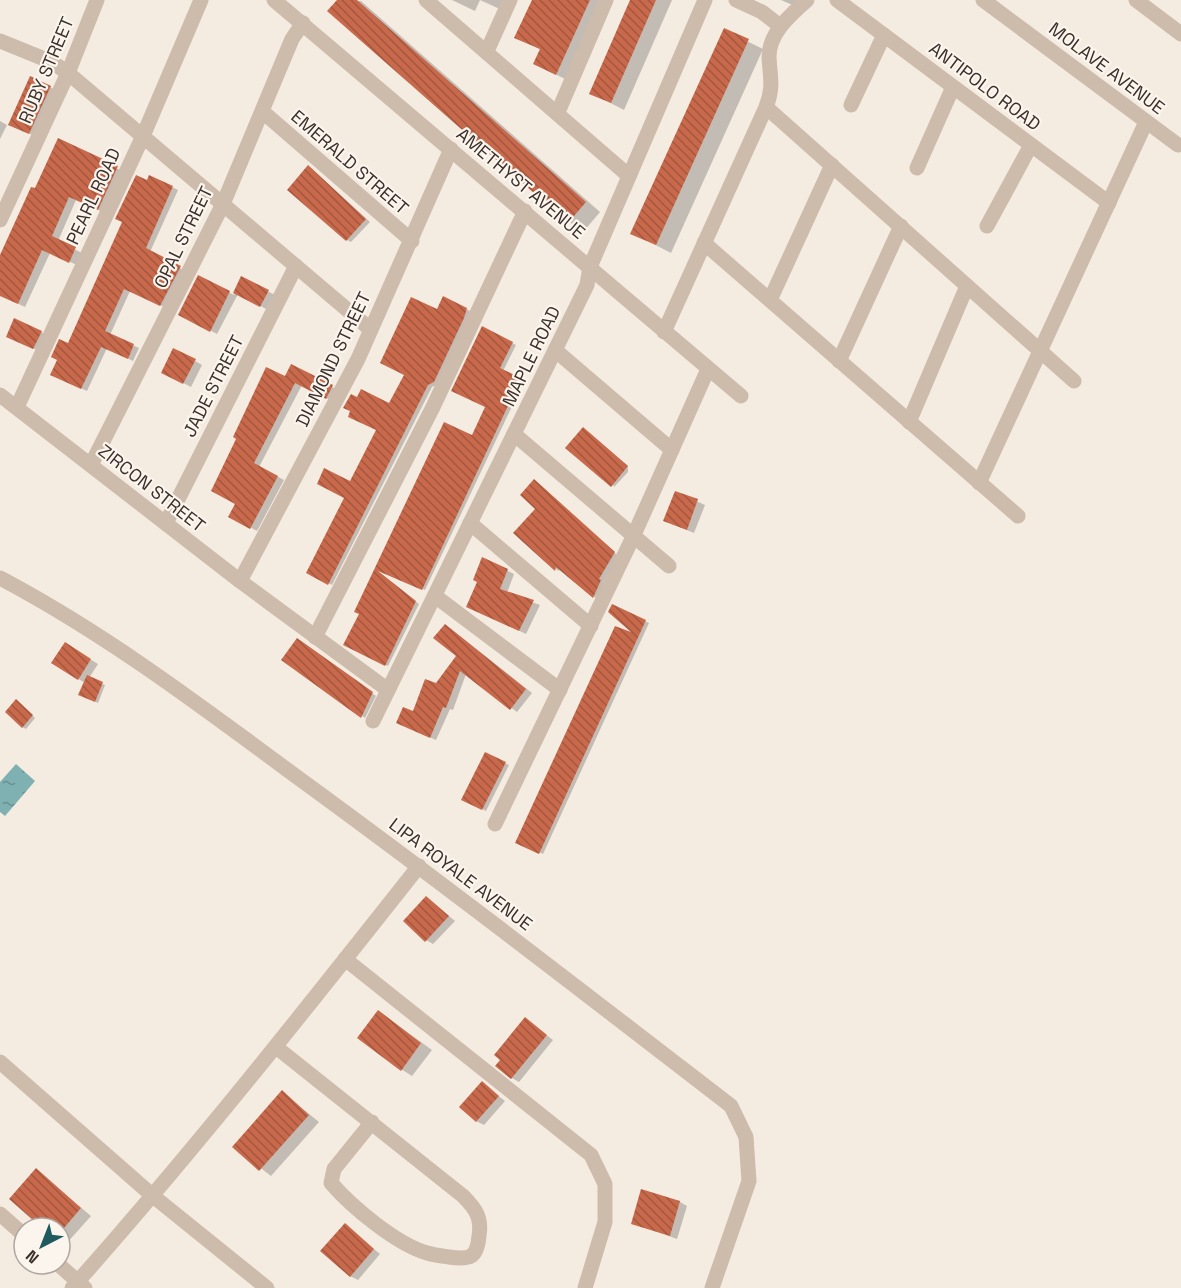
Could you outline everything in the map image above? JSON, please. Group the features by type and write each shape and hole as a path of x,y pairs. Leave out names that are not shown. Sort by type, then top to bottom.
{"street":[{"name":"RUBY STREET","path":"0,220 68,73 97,0"},
{"name":"PEARL ROAD","path":"17,407 143,136 201,0"},
{"name":"AMETHYST AVENUE","path":"274,0 741,396"},
{"path":"426,0 558,112 629,176"},
{"path":"487,51 510,0"},
{"path":"558,112 606,0"},
{"name":"MAPLE ROAD","path":"373,721 587,285 590,267 705,0"},
{"path":"736,0 762,12 780,26"},
{"path":"664,332 773,90 769,54 780,26 807,0"},
{"name":"ANTIPOLO ROAD","path":"837,0 1109,202"},
{"name":"MOLAVE AVENUE","path":"983,0 1178,145"},
{"path":"1136,0 1181,34"},
{"name":"OPAL STREET","path":"91,465 223,204 292,39 303,23"},
{"path":"851,105 884,35"},
{"path":"0,41 52,62 68,73 370,329"},
{"path":"917,168 953,87"},
{"path":"766,107 1074,381"},
{"name":"EMERALD STREET","path":"263,112 412,241"},
{"path":"979,483 1146,122"},
{"path":"987,226 1031,145"},
{"name":"DIAMOND STREET","path":"240,581 358,359 451,149"},
{"path":"770,300 832,165"},
{"path":"315,637 433,407 525,211"},
{"path":"839,361 901,226"},
{"path":"704,243 1018,516"},
{"name":"JADE STREET","path":"166,523 296,266"},
{"path":"909,422 968,286"},
{"path":"555,350 672,450"},
{"path":"495,824 633,537 708,369"},
{"name":"ZIRCON STREET","path":"0,395 240,581 388,690"},
{"path":"514,434 669,566"},
{"path":"470,523 591,626"},
{"name":"LIPA ROYALE AVENUE","path":"0,578 103,636 419,866 731,1106 746,1137 749,1181 712,1288"},
{"path":"435,596 560,690"},
{"path":"78,1286 276,1047 419,866"},
{"path":"345,959 591,1155 605,1184 605,1222 585,1288"},
{"path":"276,1047 372,1122 475,1208 481,1224 478,1250 472,1256 464,1259 427,1253 405,1243 343,1197 331,1183 334,1169 372,1122"},
{"path":"0,1062 153,1196 267,1288"},
{"path":"0,1214 12,1224"}],"water":[{"path":"16,764 35,781 5,816 0,812 0,782"}],"building":[{"path":"337,0 357,0 586,202 568,223 327,11"},
{"path":"532,0 590,0 556,75 533,64 540,49 514,38"},
{"path":"630,0 656,0 611,103 589,94"},
{"path":"724,28 749,39 656,245 630,234"},
{"path":"30,76 51,86 29,134 8,125"},
{"path":"58,138 118,166 98,210 69,197 52,236 76,247 69,263 42,250 18,304 0,296 0,255 31,187 35,188"},
{"path":"308,165 366,219 346,241 287,190"},
{"path":"136,175 147,180 149,175 173,186 146,248 181,266 160,306 124,289 105,331 134,344 128,359 101,347 81,389 50,375 57,360 51,357 59,339 68,343 122,222 115,219"},
{"path":"198,275 230,291 210,332 178,315"},
{"path":"241,276 269,290 260,307 233,293"},
{"path":"443,296 467,308 464,318 434,382 428,385 328,585 306,573 344,498 317,484 324,468 350,481 376,430 348,417 350,411 343,408 351,394 357,397 361,389 389,403 404,375 380,363 411,297 437,309"},
{"path":"14,318 42,331 33,349 6,337"},
{"path":"482,326 513,342 500,368 521,378 422,590 378,571 416,601 385,666 343,645 359,614 354,612 444,422 472,435 485,407 451,391"},
{"path":"173,348 196,359 183,384 161,373"},
{"path":"291,364 333,385 326,399 295,383 254,463 278,476 250,529 228,517 235,504 211,491 266,367 285,376"},
{"path":"583,427 628,466 611,487 565,448"},
{"path":"534,479 615,552 599,579 601,580 593,598 556,567 555,571 513,533 535,509 520,495"},
{"path":"675,491 698,499 687,530 663,521"},
{"path":"482,557 508,569 500,589 534,600 519,631 466,607 477,582 473,580"},
{"path":"612,604 646,620 539,854 515,843 615,626 631,632 608,612"},
{"path":"445,624 526,689 510,710 460,671 446,708 443,707 430,738 396,723 403,707 413,711 425,679 436,683 456,656 433,638"},
{"path":"297,638 373,692 361,718 281,660"},
{"path":"65,642 91,659 78,680 51,663"},
{"path":"87,675 103,682 95,702 78,695"},
{"path":"16,699 33,715 22,728 5,712"},
{"path":"485,752 506,762 482,810 461,800"},
{"path":"426,896 449,916 425,942 403,921"},
{"path":"378,1010 421,1043 401,1071 357,1038"},
{"path":"525,1017 547,1035 511,1079 495,1066 500,1060 494,1055"},
{"path":"482,1081 499,1096 476,1122 459,1107"},
{"path":"282,1090 309,1115 259,1171 232,1147"},
{"path":"36,1168 81,1208 72,1219 72,1216 28,1216 9,1199"},
{"path":"641,1189 680,1201 670,1236 631,1224"},
{"path":"345,1223 374,1249 350,1277 320,1251"}]}
